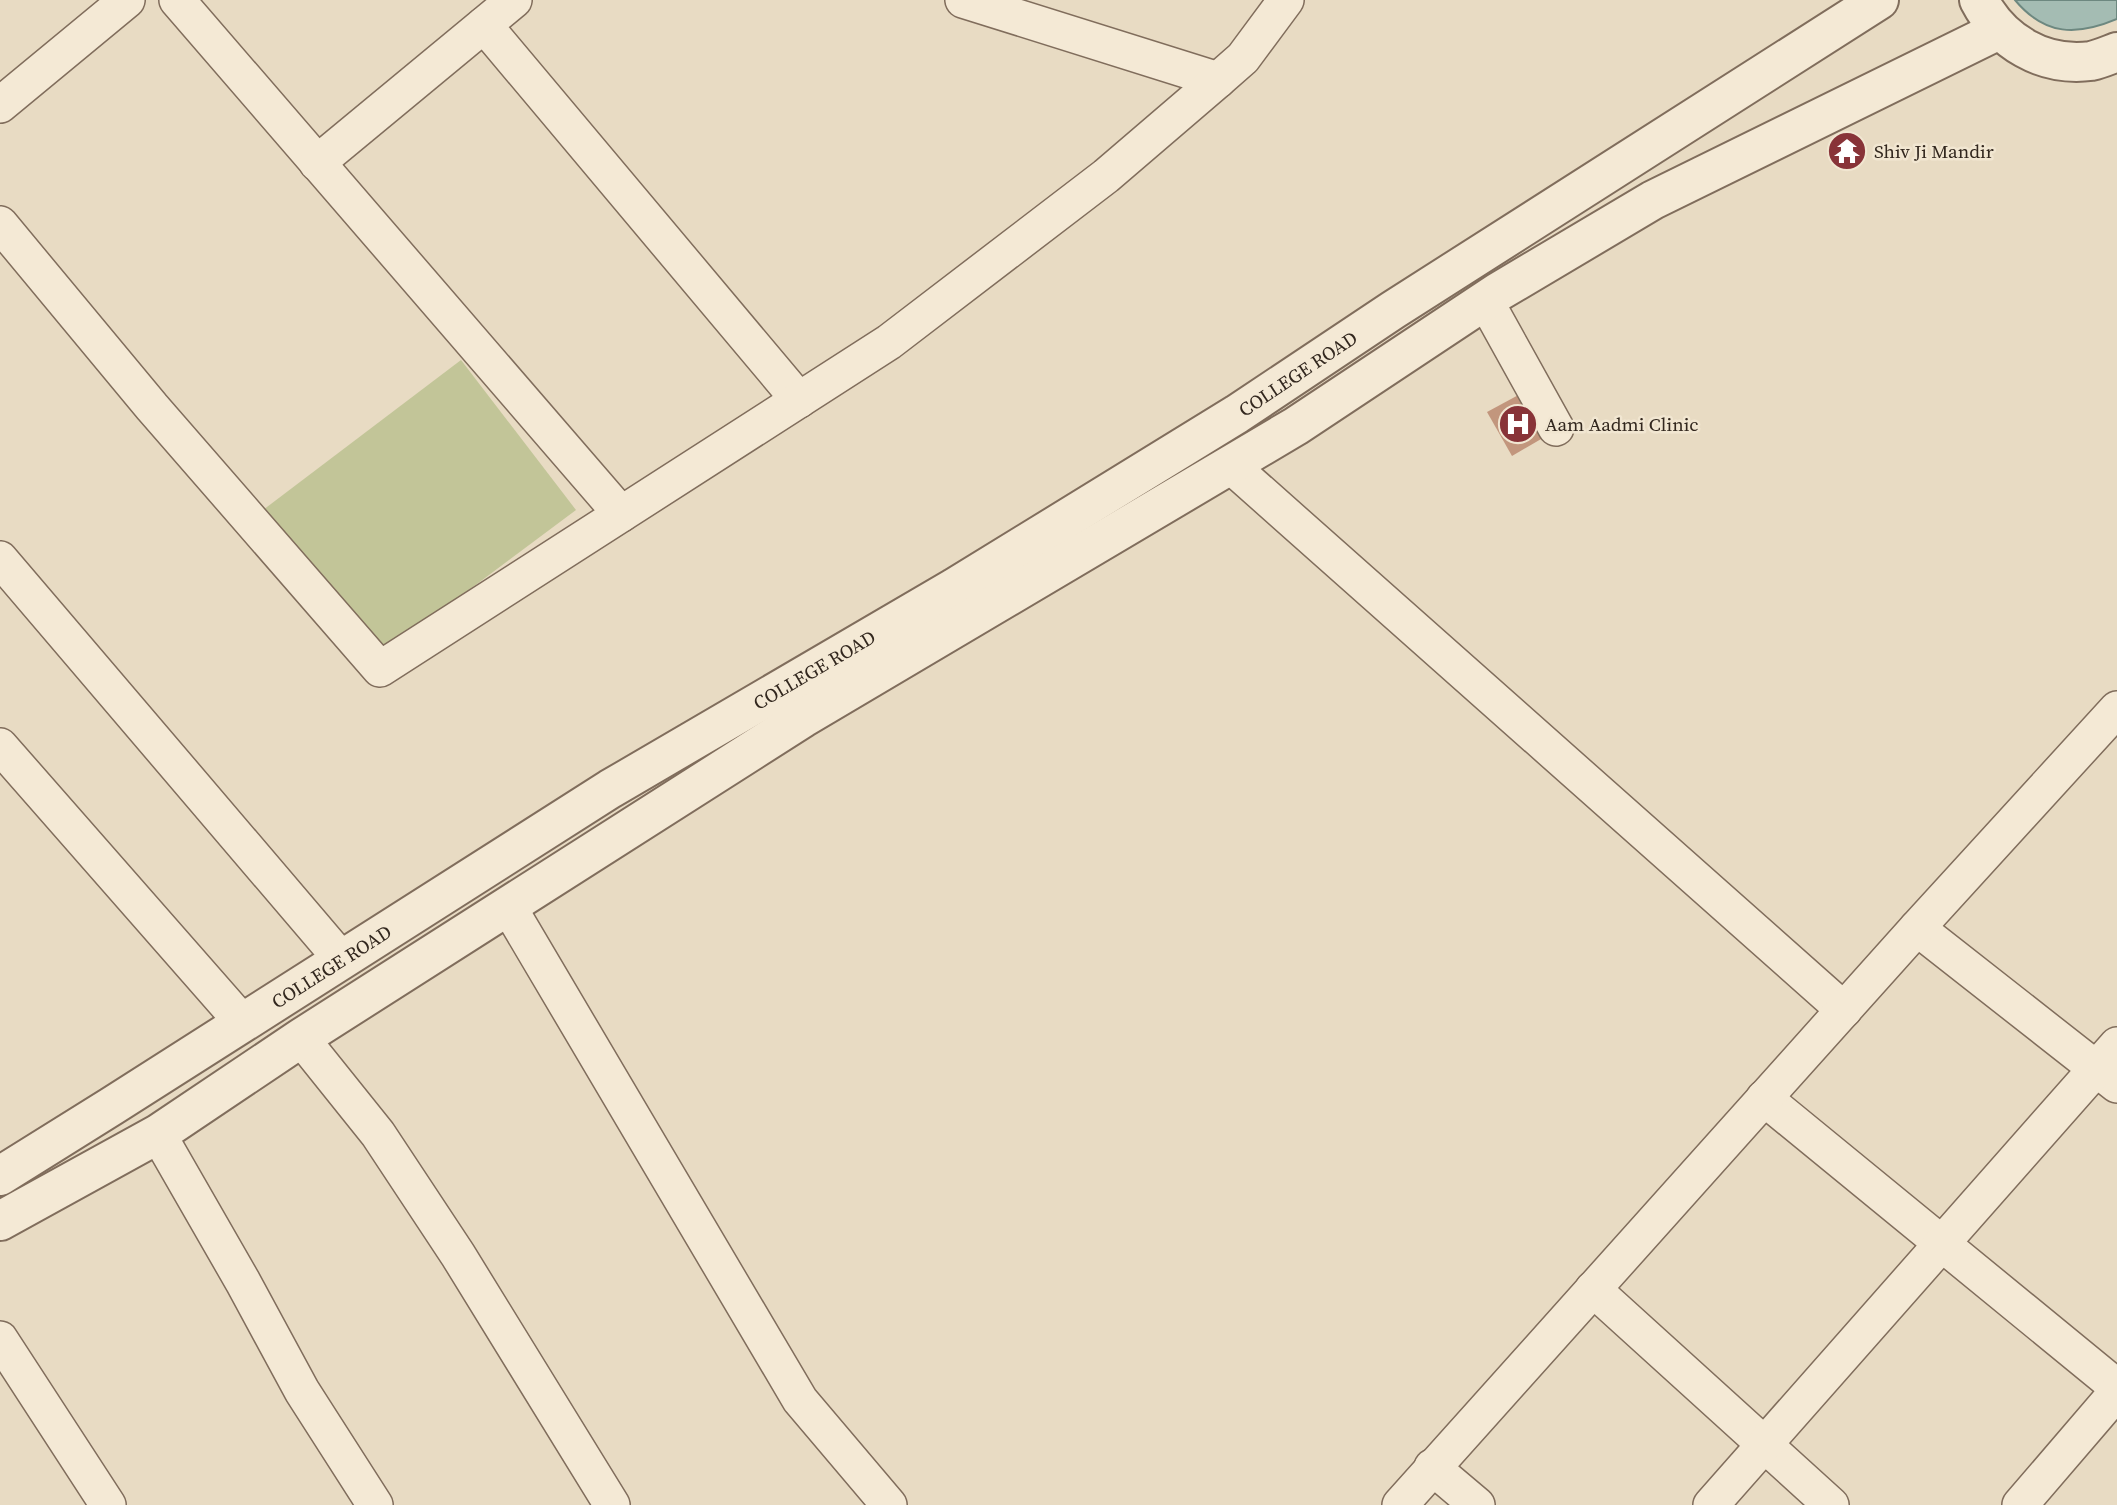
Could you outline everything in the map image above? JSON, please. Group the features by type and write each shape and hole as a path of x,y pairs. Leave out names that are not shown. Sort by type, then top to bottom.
{"street":[{"path":"0,105 127,0"},
{"path":"177,0 621,514"},
{"path":"317,163 514,0"},
{"path":"963,0 1218,80"},
{"path":"0,224 152,407 380,669 889,342 1106,176 1218,80 1242,58 1286,0"},
{"name":"COLLEGE ROAD","path":"0,1175 610,789 954,588 1237,414 1392,310 1879,0"},
{"path":"0,1221 158,1134 301,1038 803,718 1296,426 1485,300 1653,200 1989,15 2026,50 2059,61 2093,61 2117,52"},
{"path":"484,25 799,400"},
{"path":"1485,300 1556,428"},
{"path":"1230,465 1844,1010"},
{"path":"0,559 342,960"},
{"path":"1400,1505 1917,928 2112,725"},
{"path":"0,746 243,1023"},
{"path":"508,906 800,1400 889,1505"},
{"path":"1711,1505 2092,1076 2110,1066 1917,928"},
{"path":"301,1038 378,1134 458,1255 612,1505"},
{"path":"1764,1098 2117,1387"},
{"path":"158,1134 302,1391 375,1505"},
{"path":"1593,1289 1831,1505"},
{"path":"0,1339 108,1505"},
{"path":"2020,1505 2117,1392"},
{"path":"1432,1467 1477,1505"}],"green space":[{"path":"461,360 576,510 386,652 263,510"}],"shaded area":[{"path":"2015,0 2117,0 2117,19 2088,28 2062,29 2038,21"}],"building":[{"name":"Aam Aadmi Clinic","path":"1524,392 1548,435 1512,456 1487,412"}],"place":[{"name":"Shiv Ji Mandir","path":"1847,151"},
{"name":"Aam Aadmi Clinic","path":"1518,424"}]}
